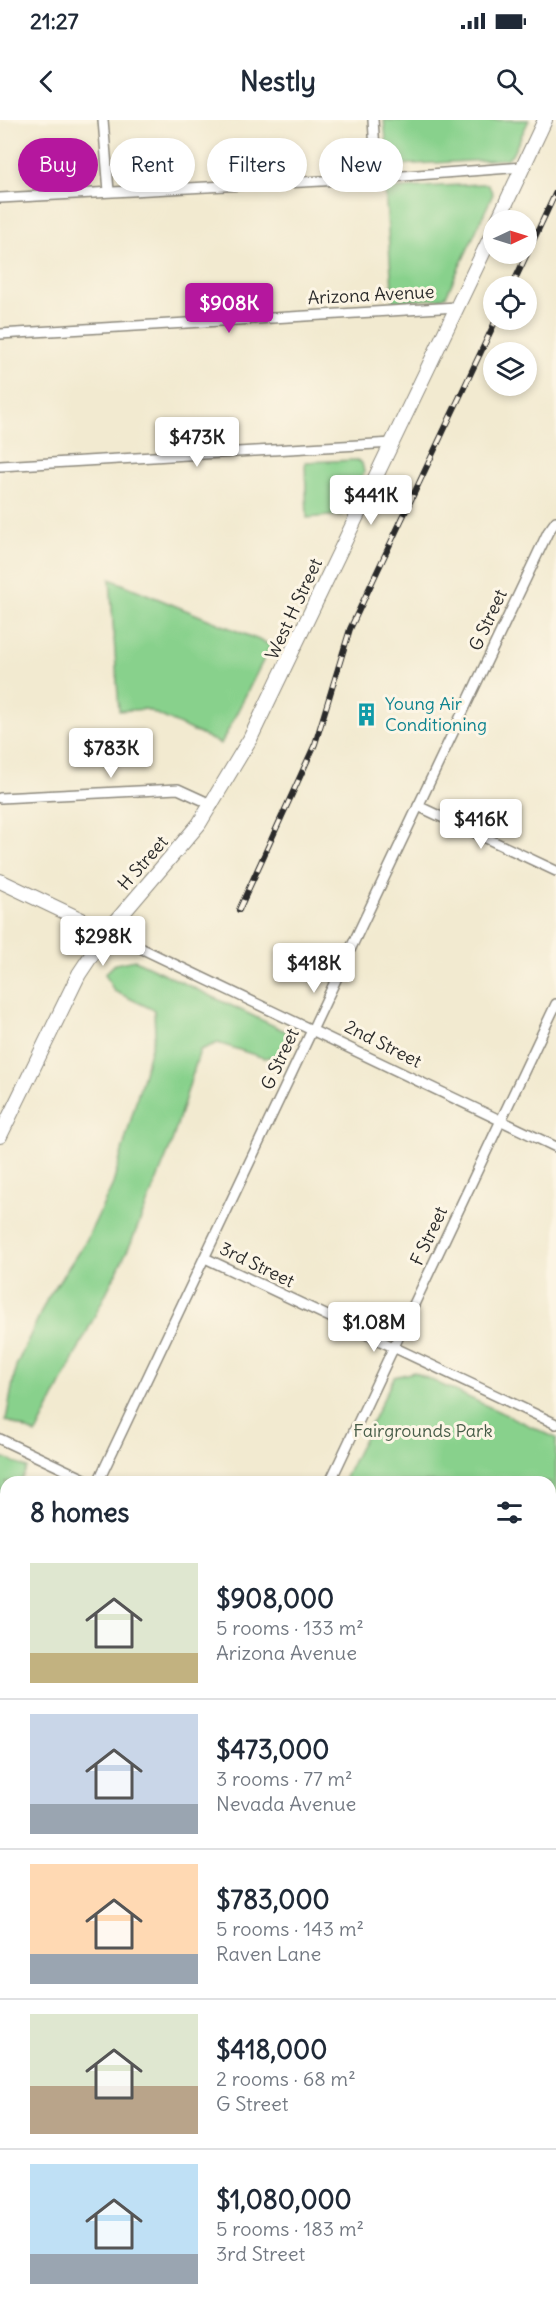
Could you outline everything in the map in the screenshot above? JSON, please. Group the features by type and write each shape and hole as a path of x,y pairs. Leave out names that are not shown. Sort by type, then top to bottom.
{"street":[{"path":"104,120 109,191"},
{"path":"373,120 374,138"},
{"path":"503,210 545,120"},
{"path":"403,176 523,167"},
{"path":"0,198 319,181"},
{"name":"West H Street","path":"213,805 286,668 483,253"},
{"name":"Arizona Avenue","path":"0,334 457,307"},
{"path":"0,466 393,443"},
{"name":"G Street","path":"102,1476 548,532 556,521"},
{"path":"0,798 178,789 213,805"},
{"name":"H Street","path":"0,1136 62,1006 107,932 186,841 213,805"},
{"path":"418,806 556,871"},
{"name":"2nd Street","path":"0,881 556,1147"},
{"name":"F Street","path":"333,1476 556,1004"},
{"name":"3rd Street","path":"205,1258 556,1424"},
{"path":"0,1439 78,1476"}],"green space":[{"path":"384,120 529,120 513,153 507,159 403,165 403,138 386,138"},
{"path":"488,184 493,194 486,210 483,210 483,216 446,296 439,299 393,301 385,192 403,192 403,188"},
{"path":"357,460 362,463 364,472 341,515 307,518 305,462"},
{"path":"110,579 271,645 221,744 146,709 119,711"},
{"path":"135,960 287,1032 291,1042 284,1054 264,1058 218,1043 200,1050 170,1148 131,1243 36,1434 6,1420 16,1366 47,1299 86,1241 113,1184 155,1033 154,1010 114,991 105,974 115,964"},
{"name":"Fairgrounds Park","path":"414,1372 556,1438 556,1476 346,1476 394,1377"},
{"path":"0,1456 27,1468 23,1476 0,1476"}],"railway":[{"path":"517,276 556,192"},
{"path":"239,910 315,744 350,629 491,330"}],"place":[{"name":"Young Air Conditioning","path":"367,714"}]}
